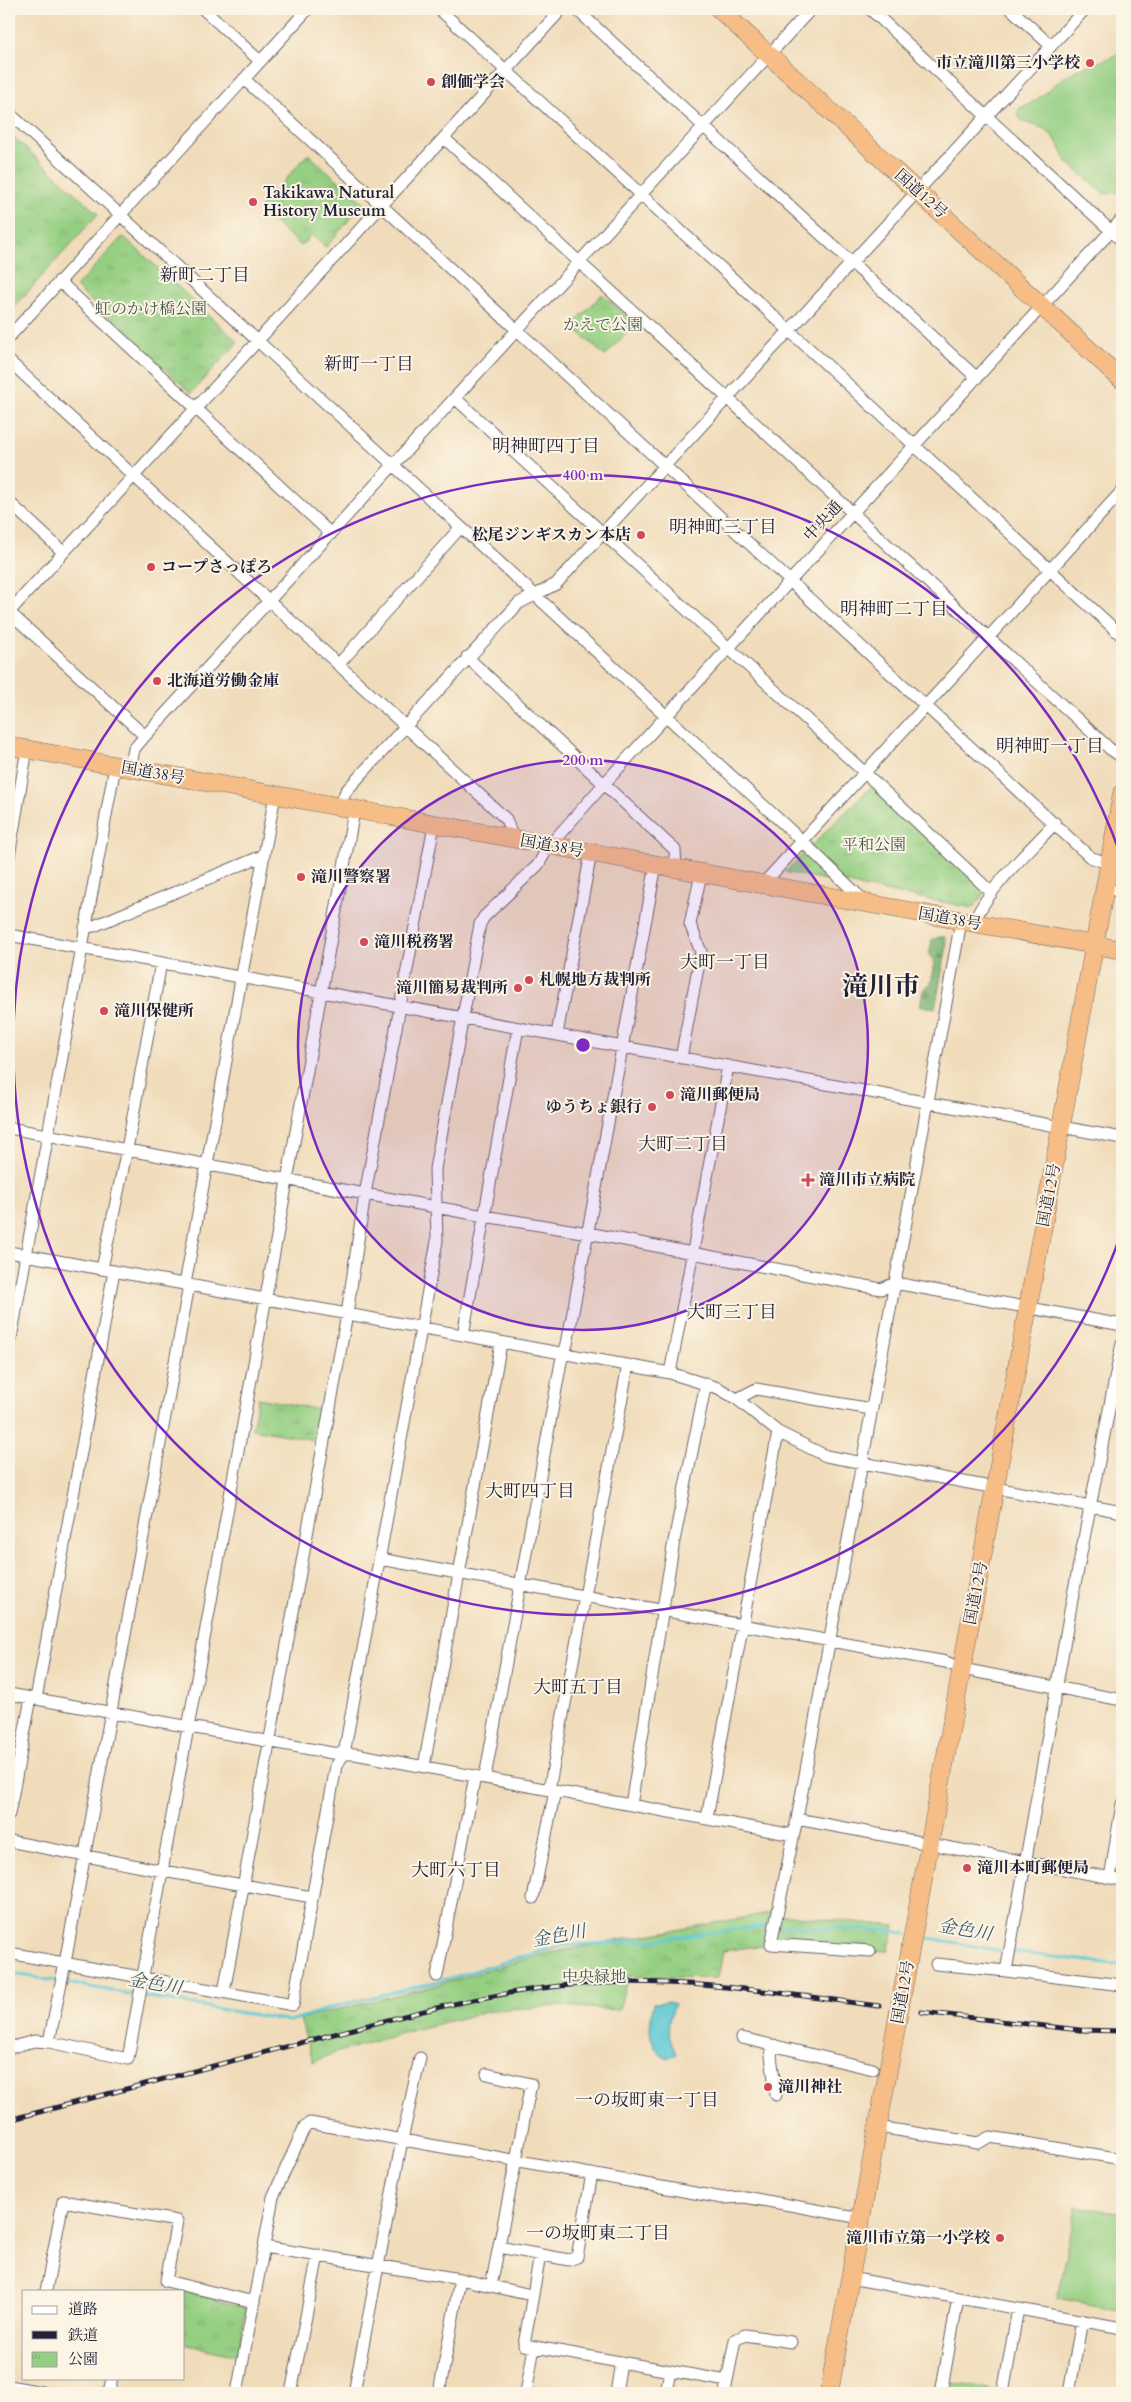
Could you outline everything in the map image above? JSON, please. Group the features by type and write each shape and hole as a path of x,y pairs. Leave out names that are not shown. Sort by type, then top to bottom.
{"highway":[{"name":"国道12号","path":"718,9 1122,380"},
{"name":"国道38号","path":"9,746 1122,950"},
{"name":"国道12号","path":"829,2393 1122,794"}],"street":[{"path":"203,9 260,61"},
{"path":"9,337 308,9"},
{"path":"439,9 1122,636"},
{"path":"145,736 9,612 562,9"},
{"path":"576,9 977,378"},
{"path":"9,1349 86,927 122,768 145,736 811,9"},
{"path":"870,9 1122,241"},
{"path":"1011,9 1051,46"},
{"path":"9,2048 34,2042 49,2042 128,2059 164,1872 322,992 346,809 346,791 467,657 519,603 556,584 1085,9"},
{"path":"244,79 1090,857 1109,864"},
{"path":"9,113 802,840 867,904"},
{"path":"444,138 726,399 1110,749 1122,757"},
{"name":"中央通","path":"224,1992 293,2005 336,1766 344,1754 437,1241 435,1169 480,924 538,865 549,846 604,784 1122,219"},
{"path":"59,281 331,534"},
{"path":"9,361 132,477 506,819 513,839"},
{"path":"455,398 864,772 992,893"},
{"path":"763,884 1122,491"},
{"path":"9,502 63,552"},
{"path":"338,665 460,528"},
{"path":"467,657 675,850 676,869"},
{"path":"9,856 28,750"},
{"path":"49,2042 85,1855 187,1284 206,1164 262,856 275,795"},
{"path":"870,1951 771,1944 797,1819 928,1103 968,922 1055,823"},
{"path":"9,1953 224,1992 242,1884 270,1742 347,1314 365,1194 434,825"},
{"path":"557,1034 591,853"},
{"path":"86,927 94,926 262,856"},
{"path":"437,1976 521,1584 656,865"},
{"path":"682,1058 701,952 690,924 701,874"},
{"path":"1104,888 1122,892"},
{"path":"9,935 1122,1138"},
{"path":"102,1269 127,1149 161,963"},
{"path":"463,1335 518,1028"},
{"path":"670,1373 728,1066"},
{"path":"9,1128 288,1178 484,1216 588,1233 880,1289 895,1283 1122,1325"},
{"path":"9,1252 670,1373 706,1383 737,1399 778,1432 826,1456 1122,1512"},
{"path":"9,1814 34,1699 114,1271"},
{"path":"424,1766 501,1343"},
{"path":"1006,1971 1090,1506 1122,1343"},
{"path":"533,1898 585,1595 628,1365"},
{"path":"631,1805 674,1541 706,1383"},
{"path":"737,1399 756,1389 871,1409"},
{"path":"707,1818 778,1432"},
{"path":"380,1559 946,1662 962,1669 1122,1700"},
{"path":"9,1694 270,1742 424,1766 793,1834"},
{"path":"1110,1878 1122,1804"},
{"path":"797,1819 1122,1880"},
{"path":"9,1841 164,1872 312,1897"},
{"path":"936,1964 1122,1985"},
{"path":"742,2038 873,2069"},
{"path":"774,2045 770,2055 776,2095"},
{"path":"354,2393 402,2140 420,2058"},
{"path":"487,2074 531,2084 491,2286"},
{"path":"237,2393 274,2197 305,2126 310,2122 722,2198 745,2197 861,2218"},
{"path":"878,2127 978,2144 990,2137 1122,2159"},
{"path":"499,2247 570,2260 577,2258 592,2174"},
{"path":"46,2290 63,2201 177,2221 165,2286 254,2302"},
{"path":"264,2247 460,2279 531,2295"},
{"path":"291,2393 318,2255"},
{"path":"540,2255 531,2295 524,2345 727,2381"},
{"path":"850,2278 1122,2328"},
{"path":"439,2393 460,2279"},
{"path":"941,2393 958,2298"},
{"path":"1003,2393 1018,2309"},
{"path":"1069,2393 1082,2320"},
{"path":"725,2393 735,2340 745,2335 791,2342"},
{"path":"526,2393 534,2347"},
{"path":"616,2393 621,2362"},
{"path":"666,2393 670,2371"},
{"path":"109,2393 112,2380"},
{"path":"9,2386 30,2384 48,2393"}],"green space":[{"name":"市立滝川第三小学校","path":"1122,51 1122,187 1119,192 1104,194 1067,162 1055,138 1043,128 1023,122 1017,115 1020,108 1036,100 1068,75"},
{"path":"9,133 98,214 9,313"},
{"path":"308,154 364,203 326,247 311,235 301,246 259,209"},
{"name":"虹のかけ橋公園","path":"124,237 238,342 191,393 76,287"},
{"name":"かえで公園","path":"602,294 635,324 605,356 572,326"},
{"name":"平和公園","path":"873,785 986,891 973,908 785,872"},
{"path":"945,937 947,946 935,1008 920,1006 923,990 931,983 935,963 929,955 932,940"},
{"path":"258,1398 321,1410 315,1440 252,1429"},
{"name":"中央緑地","path":"769,1913 895,1926 888,1951 771,1944 723,1951 718,1978 628,1976 619,2010 557,2006 494,2010 409,2031 335,2053 313,2062 300,2019 437,1985 544,1954"},
{"path":"1076,2206 1122,2213 1122,2311 1058,2298"},
{"path":"185,2291 246,2308 237,2356 185,2344"},
{"path":"948,2382 999,2391 999,2393 946,2393"}],"water":[{"path":"668,2002 675,2004 670,2018 669,2029 676,2054 667,2058 655,2047 650,2034 650,2026 654,2003"}],"waterway":[{"name":"金色川","path":"142,1996 290,2021 340,2005 444,1980 560,1946 655,1940 772,1925"},
{"name":"金色川","path":"778,1926 888,1930 907,1934"},
{"name":"金色川","path":"918,1936 996,1950 1122,1965"},
{"name":"金色川","path":"9,1973 136,1995"}],"railway":[{"path":"9,2120 414,2013 480,1998 547,1987 618,1982 693,1984 768,1991 879,2006"},
{"path":"921,2012 1080,2030 1122,2031"}],"place":[{"name":"市立滝川第三小学校","path":"1090,63"},
{"name":"創価学会","path":"431,82"},
{"name":"Takikawa Natural History Museum","path":"253,202"},
{"name":"松尾ジンギスカン本店","path":"641,535"},
{"name":"コープさっぽろ","path":"151,567"},
{"name":"北海道労働金庫","path":"157,681"},
{"name":"滝川警察署","path":"301,877"},
{"name":"滝川税務署","path":"364,942"},
{"name":"札幌地方裁判所","path":"529,980"},
{"name":"滝川簡易裁判所","path":"518,988"},
{"name":"滝川保健所","path":"104,1011"},
{"name":"滝川郵便局","path":"670,1095"},
{"name":"ゆうちょ銀行","path":"652,1107"},
{"name":"滝川市立病院","path":"808,1180"},
{"name":"滝川本町郵便局","path":"967,1868"},
{"name":"滝川神社","path":"768,2087"},
{"name":"滝川市立第一小学校","path":"1000,2238"}],"district":[{"name":"新町二丁目","path":"205,275"},
{"name":"新町一丁目","path":"369,364"},
{"name":"明神町四丁目","path":"546,446"},
{"name":"明神町三丁目","path":"723,527"},
{"name":"明神町二丁目","path":"894,609"},
{"name":"明神町一丁目","path":"1050,746"},
{"name":"大町一丁目","path":"725,962"},
{"name":"滝川市","path":"881,986"},
{"name":"大町二丁目","path":"683,1144"},
{"name":"大町三丁目","path":"732,1312"},
{"name":"大町四丁目","path":"530,1491"},
{"name":"大町五丁目","path":"578,1687"},
{"name":"大町六丁目","path":"456,1870"},
{"name":"一の坂町東一丁目","path":"647,2100"},
{"name":"一の坂町東二丁目","path":"598,2233"}]}
